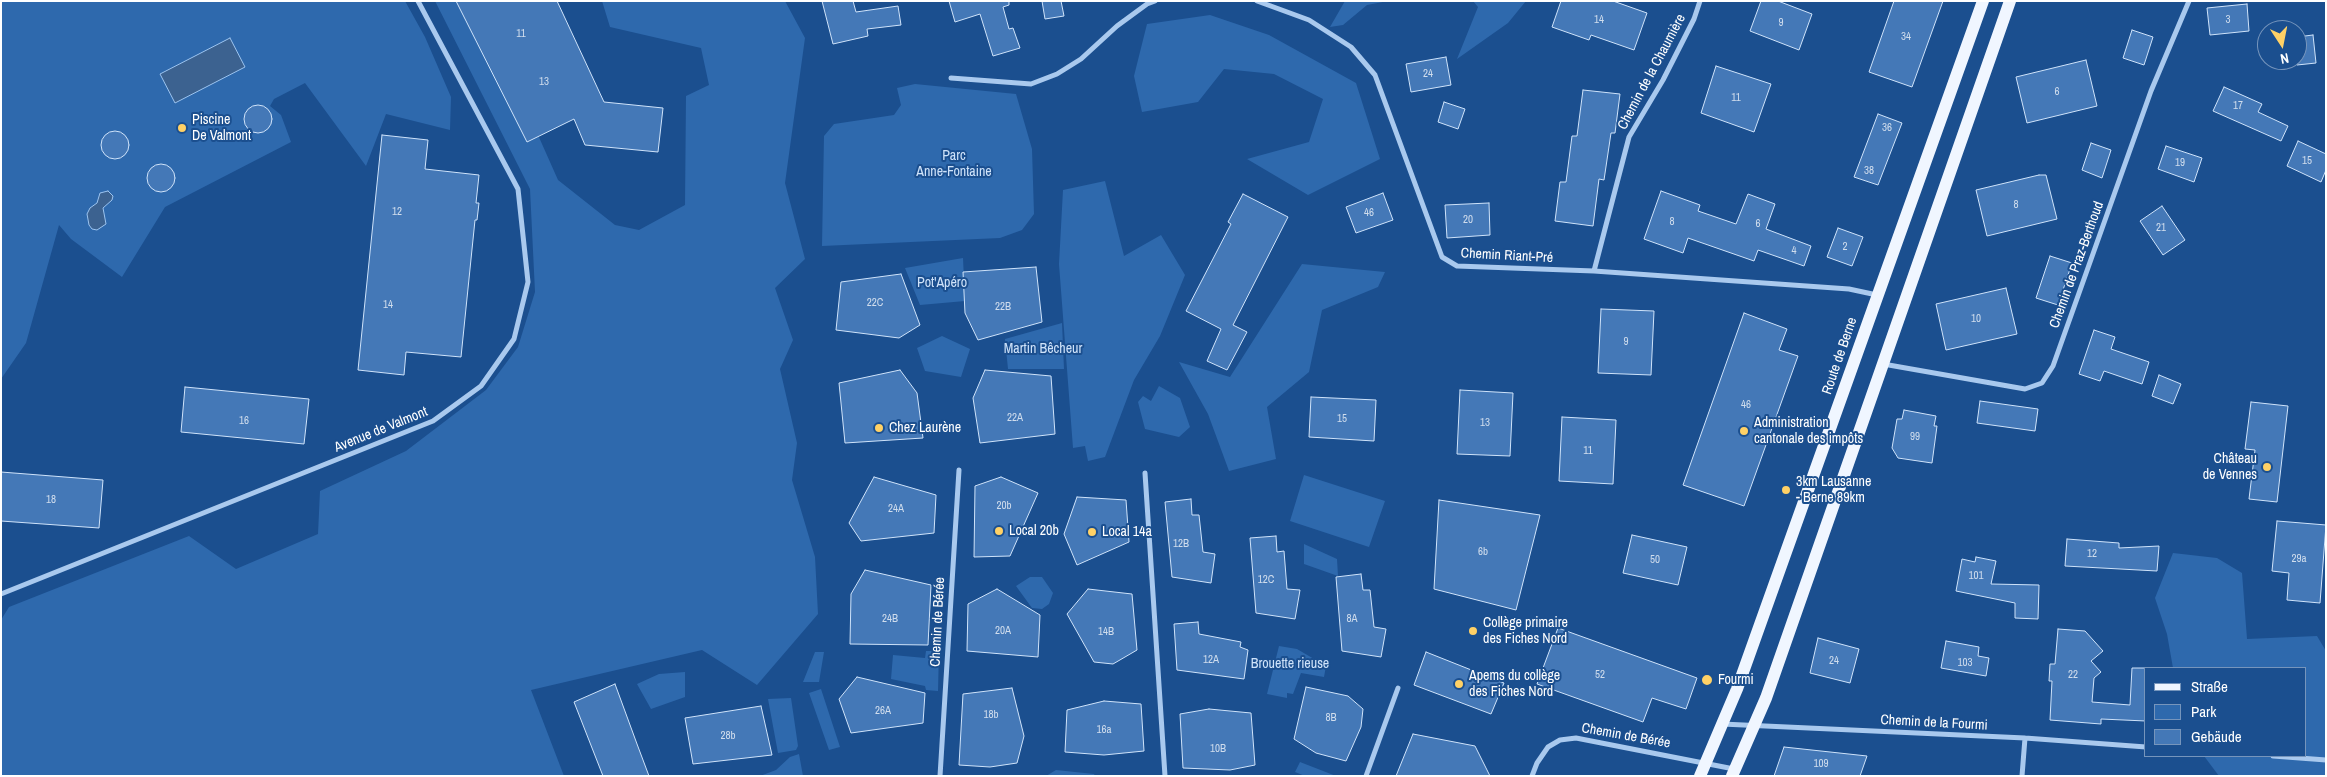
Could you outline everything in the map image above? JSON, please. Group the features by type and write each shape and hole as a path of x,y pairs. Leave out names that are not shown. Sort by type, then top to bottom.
{"main road":[{"name":"Route de Berne","path":"1700,776 1762,619 1983,1"},
{"path":"1733,773 1766,698 2010,1"}],"street":[{"name":"Avenue de Valmont","path":"1,594 433,422 481,386 514,339 528,282 518,189 418,1"},
{"path":"951,78 1031,84 1057,74 1081,59 1117,26 1146,4 1155,1"},
{"name":"Chemin Riant-Pré","path":"1257,1 1309,20 1351,48 1375,75 1442,257 1457,266 1594,271 1849,290 1878,295"},
{"name":"Chemin de la Chaumière","path":"1594,271 1629,137 1663,80 1694,19 1700,1"},
{"name":"Chemin de Praz-Berthoud","path":"1882,364 2025,389 2042,383 2053,366 2151,91 2189,1"},
{"name":"Chemin de Bérée","path":"940,776 959,470"},
{"path":"1145,473 1165,776"},
{"path":"1366,776 1398,688"},
{"name":"Chemin de la Fourmi","path":"1722,724 1753,727 1783,726 2025,738 2144,747"},
{"name":"Chemin de Bérée","path":"1532,776 1548,747 1560,740 1576,738 1705,763 1733,773"},
{"path":"2022,776 2025,738"},
{"path":"2286,757 2326,760"}],"green space":[{"path":"1,1 405,1 425,37 451,97 450,130 386,114 366,166 305,83 274,99 270,106 281,115 291,142 165,207 122,277 71,239 59,225 26,343 1,379"},
{"path":"435,1 468,1 518,90 558,180 615,225 639,230 685,205 686,96 709,85 701,48 610,27 602,1 785,1 805,38 785,183 805,259 775,288 793,340 780,369 797,443 792,480 815,557 818,614 757,685 702,650 531,690 564,776 1,776 1,620 9,607 189,536 236,569 318,534 320,491 406,451 486,390 518,347 535,292 530,189"},
{"path":"1345,1 1388,1 1367,5 1343,25 1330,27"},
{"path":"1473,1 1526,1 1508,23 1457,59 1478,7"},
{"path":"1210,15 1269,35 1356,83 1380,159 1308,195 1247,159 1309,142 1323,99 1274,74 1224,69 1198,102 1142,112 1134,76 1147,24"},
{"name":"Parc Anne-Fontaine","path":"915,84 1016,94 1032,149 1034,214 1022,230 1000,238 822,246 824,136 834,124 894,115 901,105 897,88"},
{"path":"1105,181 1124,256 1161,235 1185,275 1160,336 1134,380 1105,457 1088,461 1085,446 1073,448 1059,264 1063,190"},
{"name":"Pot'Apéro","path":"963,258 965,301 920,305 905,268"},
{"path":"1302,264 1385,272 1378,287 1322,310 1309,372 1267,407 1276,459 1229,471 1208,414 1179,362 1230,377"},
{"name":"Martin Bêcheur","path":"1062,323 1064,369 1008,369 1005,339"},
{"path":"942,336 970,349 961,377 925,371 917,348"},
{"path":"1159,386 1180,398 1190,427 1179,437 1145,429 1138,402 1143,396 1151,401"},
{"path":"1304,475 1385,501 1369,547 1290,521"},
{"path":"1304,544 1337,559 1338,576 1304,564"},
{"path":"2173,553 2217,558 2242,573 2247,639 2317,636 2326,651 2326,776 2219,776 2205,757 2307,757 2307,667 2173,667 2167,634 2155,598"},
{"path":"1030,577 1042,577 1053,593 1049,604 1042,609 1032,608 1016,586"},
{"name":"Brouette rieuse","path":"1279,646 1297,649 1326,666 1324,677 1301,673 1293,694 1287,693 1287,698 1267,694"},
{"path":"926,651 939,651 938,691 926,690 925,686 891,679 893,655 925,658"},
{"path":"815,652 824,652 819,682 803,682"},
{"path":"685,672 685,697 651,709 637,684 659,674"},
{"path":"821,689 840,747 829,750 809,693"},
{"path":"791,698 798,746 796,750 778,753 768,699"},
{"path":"799,754 803,776 760,776 776,770 790,757"},
{"path":"1300,762 1336,776 1305,776 1295,772"},
{"path":"1056,770 1094,774 1095,776 1046,776"}],"shaded area":[{"path":"230,38 245,67 175,103 160,74"},
{"path":"108,191 113,196 112,200 103,208 106,224 97,230 92,229 89,225 87,214 90,208 97,203 100,193"}],"building":[{"path":"456,1 557,1 604,102 663,108 658,152 585,145 574,119 527,142"},
{"path":"822,1 853,1 856,12 898,6 901,25 867,29 868,36 833,44"},
{"path":"949,1 1009,1 1009,5 1003,7 1009,29 1013,28 1020,48 993,56 980,14 955,22"},
{"path":"1042,1 1061,1 1064,16 1045,19"},
{"path":"1561,1 1613,1 1647,13 1634,50 1591,35 1589,40 1552,27"},
{"path":"1761,1 1778,1 1812,14 1799,50 1750,31"},
{"path":"1894,1 1943,1 1912,87 1869,72"},
{"path":"2247,4 2249,31 2210,35 2207,8"},
{"path":"2132,30 2153,37 2144,65 2123,58"},
{"path":"2313,35 2316,63 2307,64 2307,36"},
{"path":"1446,57 1451,85 1411,92 1406,64"},
{"path":"2086,60 2097,106 2027,123 2016,77"},
{"path":"1716,66 1771,84 1754,132 1701,113"},
{"path":"2224,87 2262,104 2258,112 2288,126 2281,141 2213,111"},
{"path":"1583,90 1620,94 1615,133 1611,133 1604,180 1599,179 1593,226 1555,221 1560,182 1566,182 1572,136 1577,136"},
{"path":"1444,102 1465,109 1458,129 1438,122"},
{"path":"258,105 268,109 272,119 268,129 258,133 248,129 244,119 248,109"},
{"path":"1878,114 1902,123 1878,185 1854,177"},
{"path":"115,131 125,135 129,145 125,155 115,159 105,155 101,145 105,135"},
{"path":"382,135 428,140 425,169 479,175 476,203 479,203 477,220 475,220 461,357 406,352 404,375 358,370"},
{"path":"2298,141 2326,154 2326,170 2321,182 2287,166"},
{"path":"2091,143 2111,150 2102,178 2082,170"},
{"path":"2166,146 2202,158 2194,182 2158,169"},
{"path":"161,164 171,168 175,178 171,188 161,192 151,188 147,178 151,168"},
{"path":"2046,175 2057,219 1987,236 1976,190"},
{"path":"1661,191 1700,205 1698,211 1736,224 1748,194 1775,204 1766,229 1811,246 1804,266 1758,250 1754,261 1688,238 1683,253 1644,239"},
{"path":"1383,193 1393,220 1356,233 1346,207"},
{"path":"1243,194 1288,217 1233,325 1247,332 1227,370 1207,361 1221,329 1186,311 1231,224 1228,222"},
{"path":"1489,203 1490,235 1447,238 1445,205"},
{"path":"2162,206 2185,240 2163,255 2140,221"},
{"path":"1838,228 1863,237 1852,266 1827,257"},
{"path":"2050,256 2072,263 2058,305 2036,298"},
{"path":"1036,267 1042,322 978,340 965,313 963,272"},
{"path":"901,274 920,325 899,338 836,330 841,282"},
{"path":"2006,288 2017,334 1946,350 1936,304"},
{"path":"1601,309 1654,311 1651,375 1598,373"},
{"path":"1744,313 1787,329 1779,350 1798,356 1744,506 1683,485"},
{"path":"2094,330 2115,337 2111,349 2149,362 2142,384 2104,371 2100,381 2079,374"},
{"path":"900,370 917,393 923,438 845,443 839,383"},
{"path":"985,370 1051,376 1055,434 980,443 973,398"},
{"path":"2159,375 2181,384 2173,404 2152,396"},
{"path":"185,387 309,399 304,444 181,432"},
{"path":"1460,390 1513,393 1510,456 1457,454"},
{"path":"1311,397 1376,400 1374,441 1309,437"},
{"path":"1980,401 2038,409 2035,431 1977,423"},
{"name":"Château de Vennes","path":"2251,402 2288,406 2277,502 2249,499 2255,450 2245,449"},
{"path":"1904,410 1936,416 1934,426 1937,426 1932,463 1898,458 1892,448 1897,419 1902,419"},
{"path":"1562,417 1616,420 1613,484 1559,481"},
{"path":"1,472 103,480 99,528 1,521"},
{"path":"874,477 936,495 934,533 861,541 849,523"},
{"path":"1001,477 1038,493 1010,556 974,557 975,486"},
{"path":"1077,497 1126,500 1129,542 1077,565 1064,534"},
{"path":"1191,499 1192,515 1199,515 1203,552 1215,554 1211,583 1172,577 1165,502"},
{"path":"1439,500 1540,515 1516,610 1434,589"},
{"path":"2277,521 2326,525 2320,603 2287,600 2289,573 2272,571"},
{"path":"1632,535 1687,547 1678,585 1623,573"},
{"path":"1276,536 1277,552 1284,551 1287,589 1300,590 1295,619 1256,613 1250,538"},
{"path":"2067,539 2119,543 2119,548 2159,546 2157,571 2065,566"},
{"path":"1976,557 1996,561 1991,584 2039,585 2038,619 2015,618 2015,603 1956,591 1962,559 1975,562"},
{"path":"865,570 931,585 928,645 850,644 851,594"},
{"path":"1361,574 1363,590 1370,590 1374,627 1386,629 1381,657 1342,651 1336,577"},
{"path":"997,589 1040,615 1038,657 967,651 968,604"},
{"path":"1088,589 1132,594 1137,650 1113,664 1094,662 1067,614"},
{"path":"1198,622 1199,634 1241,642 1240,647 1248,650 1244,679 1177,670 1174,624"},
{"path":"1558,628 1697,678 1686,709 1652,698 1643,722 1537,684"},
{"path":"2058,629 2085,631 2103,651 2091,661 2101,672 2094,678 2092,702 2130,705 2132,668 2144,668 2144,721 2101,719 2101,724 2050,720 2052,681 2049,681 2050,664 2055,664"},
{"path":"1818,638 1859,649 1850,683 1810,673"},
{"path":"1946,641 1979,647 1978,656 1989,658 1986,676 1941,668"},
{"name":"Apems du collège des Fiches Nord","path":"1426,652 1504,683 1491,714 1414,685"},
{"path":"857,677 925,693 923,723 851,733 839,699"},
{"path":"615,684 649,776 603,776 574,702"},
{"path":"1306,687 1348,696 1363,709 1361,727 1346,761 1316,753 1294,739"},
{"path":"1012,688 1024,736 1017,763 990,767 959,765 963,694"},
{"path":"1104,701 1141,704 1144,751 1104,755 1065,752 1067,710"},
{"path":"761,706 772,755 693,764 685,718"},
{"path":"1209,709 1251,713 1255,765 1230,770 1183,768 1180,714"},
{"path":"1413,734 1475,746 1490,776 1396,776"},
{"path":"1784,747 1867,756 1860,776 1774,776"}],"place":[{"name":"Piscine De Valmont","path":"182,128"},
{"name":"Chez Laurène","path":"879,428"},
{"name":"Administration cantonale des impôts","path":"1744,431"},
{"name":"Château de Vennes","path":"2267,467"},
{"name":"3km Lausanne - Berne 89km","path":"1786,490"},
{"name":"Local 20b","path":"999,531"},
{"name":"Local 14a","path":"1092,532"},
{"name":"Collège primaire des Fiches Nord","path":"1473,631"},
{"name":"Fourmi","path":"1707,680"},
{"name":"Apems du collège des Fiches Nord","path":"1459,684"}]}
